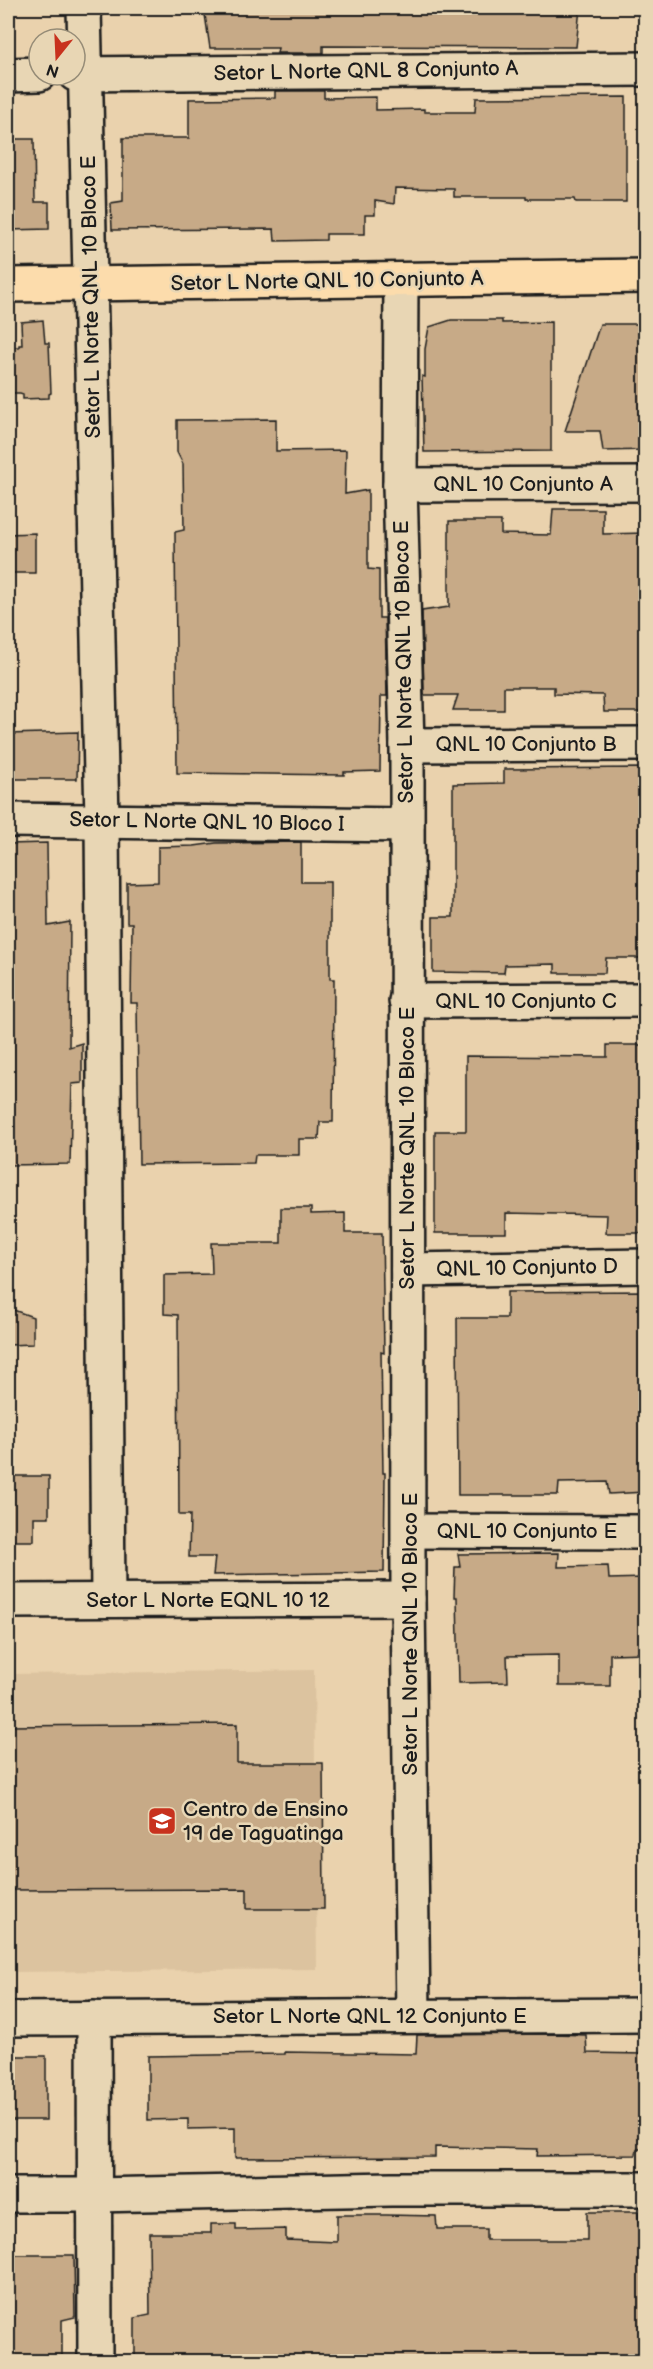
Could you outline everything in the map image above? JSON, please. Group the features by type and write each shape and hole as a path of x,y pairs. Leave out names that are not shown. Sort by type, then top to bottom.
{"main road":[{"name":"Setor L Norte QNL 10 Conjunto A","path":"8,285 645,276"}],"street":[{"name":"Setor L Norte QNL 10 Bloco E","path":"83,27 84,8"},
{"name":"Setor L Norte QNL 8 Conjunto A","path":"87,74 645,69"},
{"path":"8,75 27,74"},
{"name":"Setor L Norte QNL 10 Bloco E","path":"81,87 91,284 102,820 108,1600"},
{"name":"Setor L Norte QNL 10 Bloco E","path":"401,280 400,485 407,745 408,1599 413,2015"},
{"name":"QNL 10 Conjunto A","path":"400,485 645,484"},
{"name":"QNL 10 Conjunto B","path":"407,745 645,744"},
{"name":"Setor L Norte QNL 10 Bloco I","path":"8,820 406,825"},
{"name":"QNL 10 Conjunto C","path":"406,1001 645,1000"},
{"name":"QNL 10 Conjunto D","path":"408,1270 645,1266"},
{"name":"QNL 10 Conjunto E","path":"409,1531 645,1532"},
{"name":"Setor L Norte EQNL 10 12","path":"8,1601 408,1599"},
{"name":"Setor L Norte QNL 12 Conjunto E","path":"8,2019 645,2015"},
{"path":"94,2018 95,2361"},
{"path":"8,2195 402,2189 645,2189"}],"shaded area":[{"name":"Centro de Ensino 19 de Taguatinga","path":"314,1670 317,1969 8,1972 8,1674"}],"building":[{"path":"204,8 580,8 576,47 323,46 323,53 277,53 278,48 210,48"},
{"path":"275,91 324,91 324,98 376,97 376,110 424,109 424,112 475,112 476,98 626,97 626,202 576,202 575,199 526,199 526,197 454,197 454,189 395,188 394,204 375,201 375,215 365,215 365,234 326,234 326,240 275,241 274,229 112,230 111,203 123,201 123,138 189,138 189,99 275,98"},
{"path":"8,139 34,139 35,202 49,202 49,229 8,230"},
{"path":"43,320 45,343 49,343 51,393 49,398 23,399 23,394 11,393 8,347 22,345 21,322"},
{"path":"451,320 502,320 502,323 551,322 551,451 424,452 422,376 425,377 425,349 429,327"},
{"path":"600,324 645,324 645,450 603,451 600,431 565,431"},
{"path":"276,419 276,451 346,450 345,494 368,490 368,569 379,570 379,618 385,618 387,696 381,696 380,771 344,772 344,775 177,773 175,532 184,530 183,464 177,452 177,420"},
{"path":"553,509 603,509 603,534 645,533 645,712 604,712 603,695 554,694 554,687 504,687 504,710 453,710 458,695 424,695 422,611 449,607 449,521 501,521 501,534 551,535"},
{"path":"35,533 35,573 8,573 8,534"},
{"path":"78,732 77,779 8,779 8,734"},
{"path":"645,768 645,958 606,958 605,973 555,973 555,964 505,965 504,973 433,972 433,917 453,917 453,784 504,783 504,769"},
{"path":"301,842 301,882 330,882 330,979 334,979 333,1122 320,1122 319,1139 299,1139 299,1155 255,1155 254,1163 139,1164 137,1003 131,1003 132,923 127,923 127,883 158,882 158,847 216,843"},
{"path":"47,843 48,926 70,922 69,1047 82,1043 82,1083 72,1084 70,1164 8,1165 8,844"},
{"path":"607,1045 645,1045 645,1233 606,1233 607,1215 506,1213 506,1233 435,1233 435,1131 466,1131 466,1056 607,1057"},
{"path":"281,1208 311,1208 311,1214 345,1213 345,1233 382,1233 384,1572 213,1575 215,1557 189,1557 190,1515 179,1515 178,1315 164,1314 164,1275 212,1274 211,1243 281,1243"},
{"path":"645,1291 645,1492 609,1494 607,1482 559,1483 558,1495 458,1495 457,1318 507,1318 507,1292"},
{"path":"8,1308 33,1317 33,1344 8,1345"},
{"path":"8,1476 49,1476 49,1517 34,1517 34,1541 8,1541"},
{"path":"559,1553 558,1567 608,1566 609,1579 645,1578 645,1653 610,1654 610,1686 559,1686 559,1655 507,1656 508,1682 459,1683 457,1597 454,1597 455,1567 460,1567 458,1554"},
{"path":"237,1724 237,1763 323,1763 324,1909 247,1909 247,1889 8,1890 8,1726"},
{"path":"417,2035 586,2035 587,2053 645,2054 645,2149 637,2149 636,2155 537,2156 538,2149 435,2147 435,2157 235,2158 235,2128 188,2129 188,2119 148,2120 148,2056 285,2054 285,2052 416,2054"},
{"path":"12,2056 46,2056 46,2120 8,2120 8,2076 15,2076"},
{"path":"587,2212 638,2212 639,2230 645,2230 645,2361 135,2361 135,2318 150,2315 149,2233 211,2233 211,2224 236,2224 236,2230 286,2229 286,2240 337,2242 337,2215 386,2215 436,2216 437,2229 486,2229 486,2240 587,2240"},
{"path":"8,2255 74,2255 75,2317 62,2320 62,2361 8,2361"}],"place":[{"name":"Centro de Ensino 19 de Taguatinga","path":"162,1821"}]}
